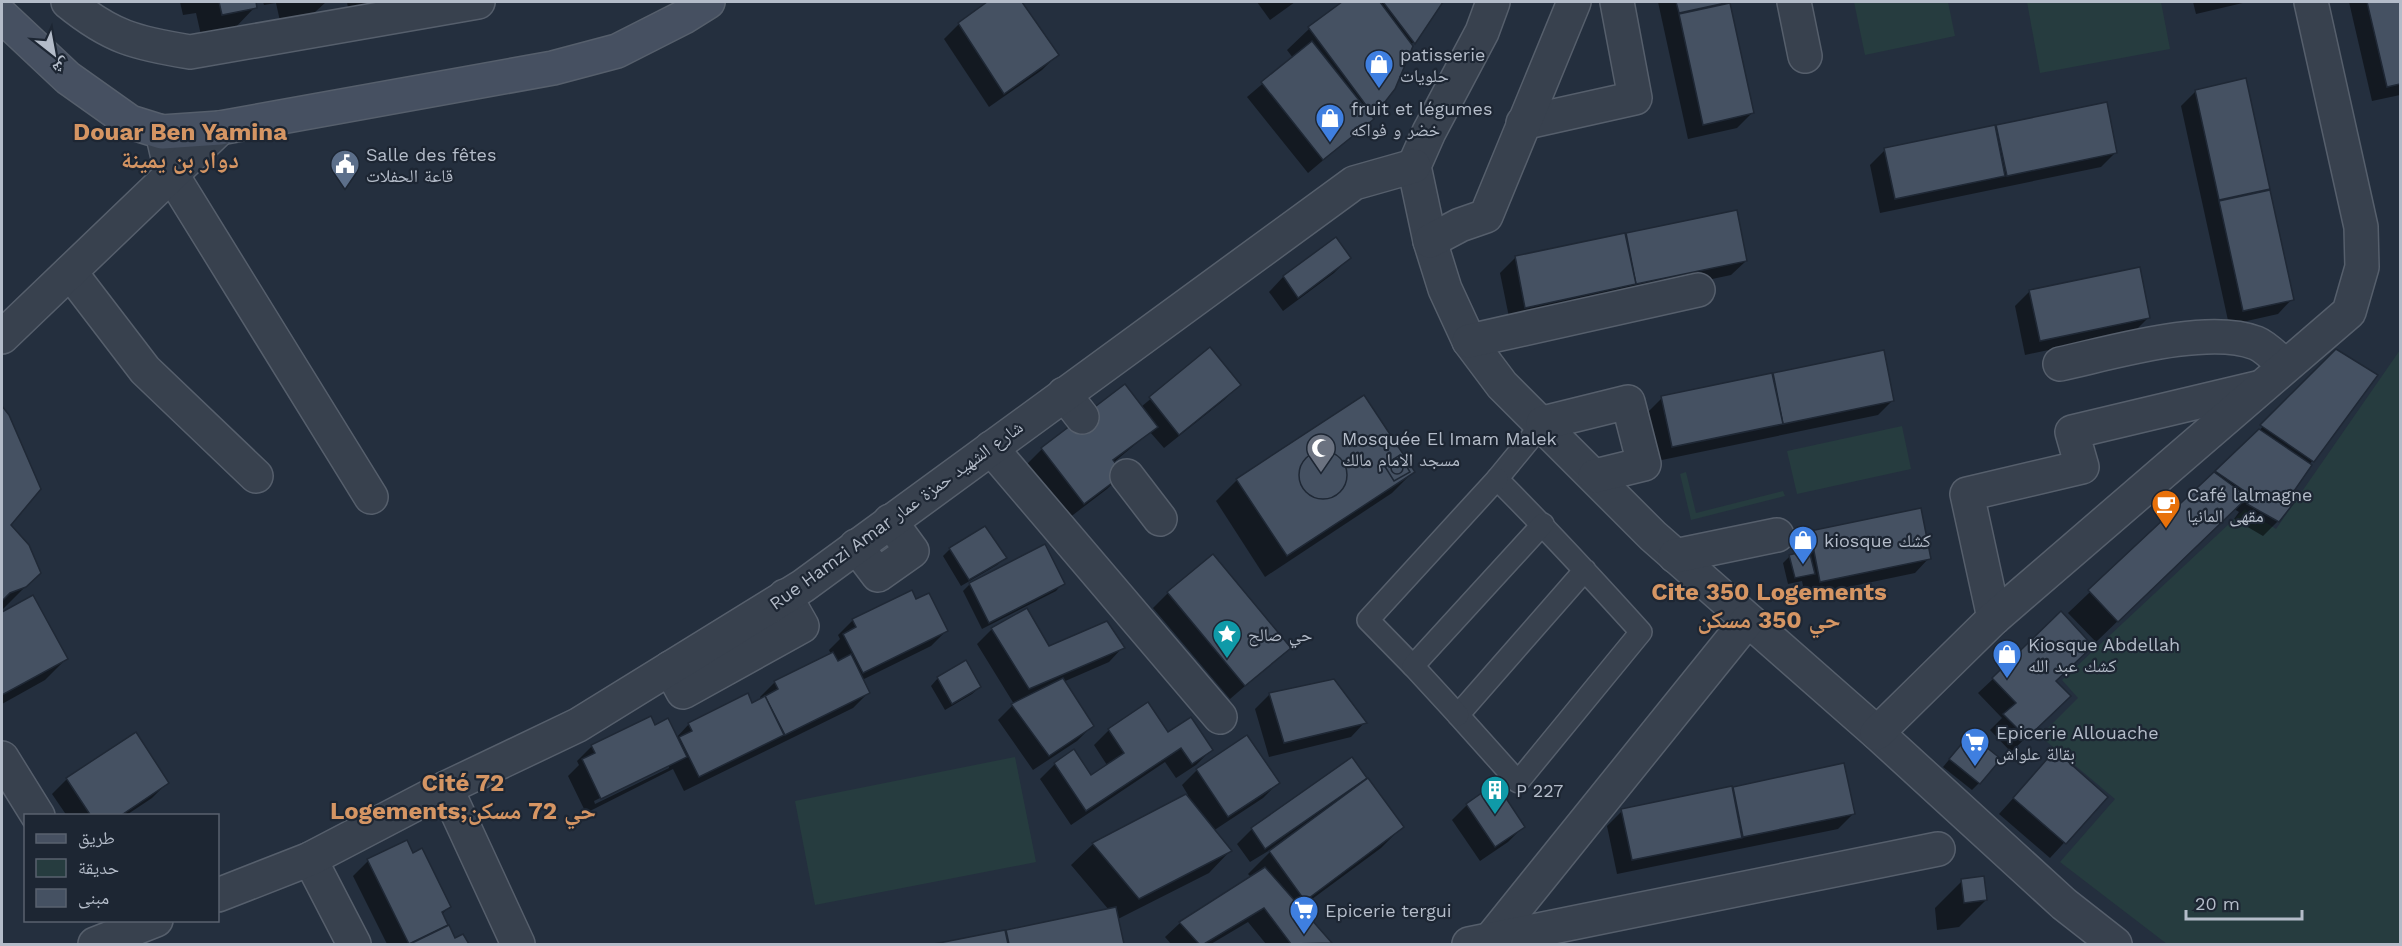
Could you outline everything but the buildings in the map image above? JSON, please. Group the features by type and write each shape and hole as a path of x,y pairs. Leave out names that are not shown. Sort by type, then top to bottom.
{"main road":[{"path":"2,16 68,78 130,122 162,132 220,128 553,68 617,51 688,7"}],"street":[{"path":"68,2 89,19 117,35 143,44 190,52 478,2"},
{"path":"1493,2 1482,32 1429,132 1414,166 1430,241 1444,289 1468,341 1502,385 1675,556 1877,733 2064,904 2115,945"},
{"path":"1430,241 1460,225 1486,216 1574,2"},
{"path":"1523,123 1635,98 1617,2"},
{"path":"1794,2 1805,56"},
{"path":"1877,733 1994,618 2349,312 2362,267 2361,228 2311,2"},
{"path":"4,329 70,272 220,128"},
{"path":"162,132 172,175 371,497"},
{"name":"Rue Hamzi Amar شارع الشهيد حمزة عمار","path":"219,896 310,859 446,788 578,725 785,596 991,448 1073,406 1354,183 1414,166"},
{"path":"70,272 145,370 256,476"},
{"path":"1468,341 1698,290"},
{"path":"2060,364 2194,336 2233,339 2257,344 2274,377"},
{"path":"1994,618 1967,494 2082,467 2072,432 2274,377"},
{"path":"1543,423 1628,402 1644,464 1595,477"},
{"path":"991,448 1220,717"},
{"path":"1127,476 1160,519"},
{"path":"1675,556 1777,535"},
{"path":"1479,942 1747,621"},
{"path":"2,758 37,814"},
{"path":"446,788 518,945"},
{"path":"1479,942 1938,849"},
{"path":"310,859 354,945"},
{"path":"105,934 152,922"}],"lane":[{"path":"1497,479 1543,524 1641,632 1518,782 1368,620 1497,479 1543,423"},
{"path":"1413,666 1543,524"},
{"path":"1458,715 1585,570"}],"green space":[{"path":"1854,2 1948,2 1955,36 1865,55"},
{"path":"2027,2 2161,2 2170,49 2040,73"},
{"path":"2400,350 2400,944 2167,944 2060,862 2115,799 2040,736 2078,698 2062,680 2245,509 2276,529"},
{"path":"1902,426 1911,469 1797,494 1787,451"},
{"path":"1686,472 1696,513 1783,491 1785,496 1691,520 1680,474"},
{"path":"1015,757 1036,862 815,905 795,801"}],"place":[{"name":"patisserie حلويات","path":"1379,90"},
{"name":"fruit et légumes خضر و فواكه","path":"1330,144"},
{"name":"Salle des fêtes قاعة الحفلات","path":"345,190"},
{"name":"Mosquée El Imam Malek مسجد الامام مالك","path":"1321,474"},
{"name":"Café lalmagne مقهى المانيا","path":"2166,530"},
{"name":"kiosque كشك","path":"1803,566"},
{"name":"حي صالح","path":"1227,660"},
{"name":"Kiosque Abdellah كشك عبد الله","path":"2007,680"},
{"name":"Epicerie Allouache بقالة علواش","path":"1975,768"},
{"name":"P 227","path":"1495,816"},
{"name":"Epicerie tergui","path":"1304,936"}],"district":[{"name":"Douar Ben Yamina دوار بن يمينة","path":"180,146"},
{"name":"Cite 350 Logements حي 350 مسكن","path":"1769,606"},
{"name":"Cité 72 Logements;حي 72 مسكن","path":"463,797"}]}
